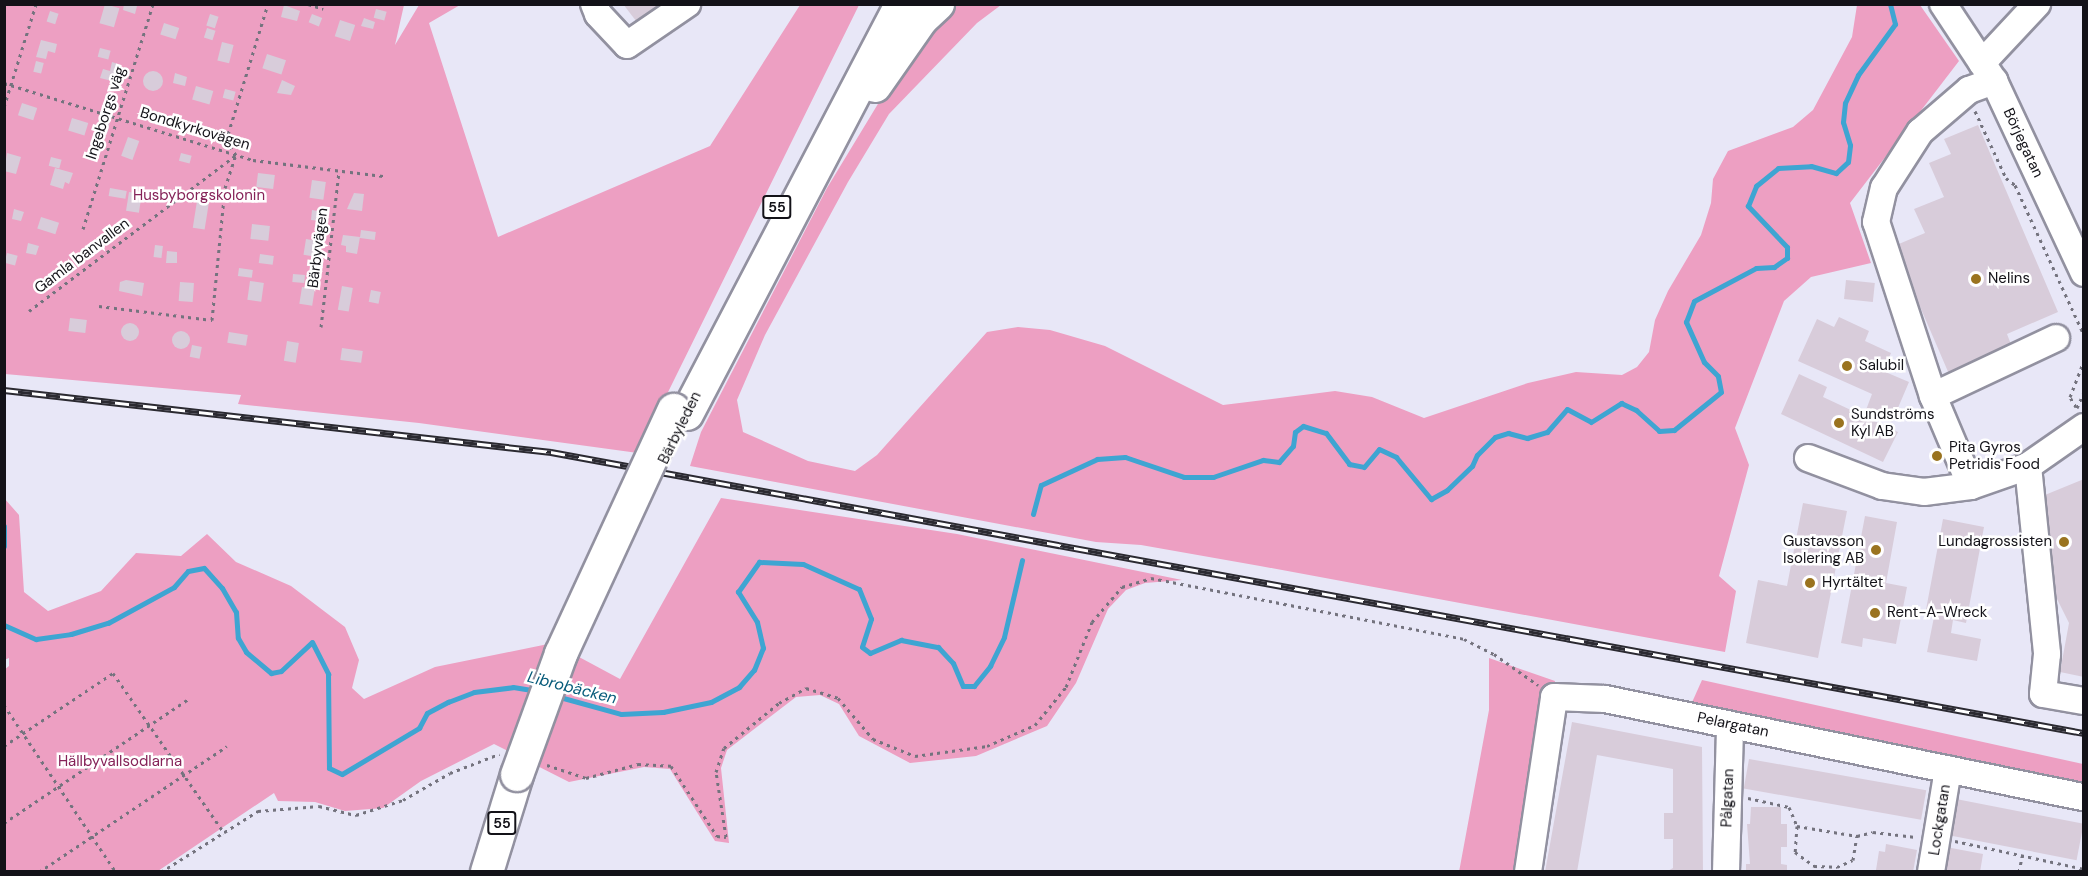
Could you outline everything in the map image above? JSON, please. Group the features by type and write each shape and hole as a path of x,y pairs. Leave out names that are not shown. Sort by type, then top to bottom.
{"main road":[{"name":"Bärbyleden","path":"487,872 680,412 882,4"},
{"name":"Bärbyleden","path":"680,412 901,4"},
{"path":"825,148 922,19 938,4"},
{"name":"Bärbyleden","path":"505,872 529,768"}],"street":[{"path":"594,4 598,14 627,45 687,4"},
{"path":"1971,486 1933,396 1876,222 1884,188 1920,132 1988,72 2037,4"},
{"name":"Börjegatan","path":"1946,9 1988,72 2084,273"},
{"path":"1933,396 2056,338"},
{"path":"1808,458 1882,486 1924,492 1971,486 2028,466 2072,443 2079,416"},
{"path":"2028,466 2047,654 2043,694 2084,701"},
{"path":"1528,872 1554,697"},
{"name":"Pelargatan","path":"1554,697 1605,699 2084,797"},
{"name":"Pålgatan","path":"1726,872 1730,725"},
{"name":"Lockgatan","path":"1931,872 1948,769"}],"path":[{"path":"4,107 36,4"},
{"name":"Ingeborgs väg","path":"83,229 153,4"},
{"path":"99,306 212,320 225,188 236,155 226,141 268,4"},
{"path":"308,4 323,9"},
{"name":"Bondkyrkovägen","path":"4,83 236,155 383,176"},
{"path":"1967,92 2006,178 2015,185 2084,335"},
{"name":"Gamla banvallen","path":"30,311 236,155"},
{"name":"Bärbyvägen","path":"321,327 339,171"},
{"path":"2079,416 2070,397 2084,360"},
{"path":"2079,416 2084,392"},
{"path":"161,872 258,811 281,807 319,806 356,816 403,800 450,773 529,768 586,778 638,764 671,766 717,836 726,837 716,772 724,748 779,703 806,688 838,698 873,739 915,756 987,746 1035,724 1066,687 1092,622 1122,587 1151,578 1464,639 1494,654 1554,697"},
{"path":"4,746 112,673 224,833"},
{"path":"4,823 190,698"},
{"path":"4,705 116,872"},
{"path":"39,872 227,746"},
{"path":"1729,794 1789,807 1797,826 1795,852 1814,866 1826,870 1853,860 1857,836"},
{"path":"1797,826 1857,836 1873,832 1938,837 2084,869"},
{"path":"2019,872 2022,856"}],"green space":[{"name":"Husbyborgskolonin","path":"4,5 404,5 395,45 419,5 460,5 429,23 498,237 710,146 800,5 859,5 638,453 419,423 238,404 241,395 5,374"},
{"path":"953,5 1001,5 977,23 889,114 848,182 765,335 737,400 743,432 808,461 855,471 877,455 987,332 1018,327 1050,330 1105,346 1223,405 1335,391 1372,397 1424,418 1528,383 1576,372 1622,375 1637,367 1649,352 1655,320 1668,291 1701,235 1711,203 1713,179 1728,151 1793,127 1813,110 1852,37 1857,5 1920,5 1959,61 1850,203 1871,263 1811,277 1784,301 1735,428 1749,465 1719,576 1736,591 1725,652 1141,545 1096,542 690,466 701,432 827,188 887,89"},
{"name":"Hällbyvallsodlarna","path":"4,498 19,515 24,592 48,611 101,591 136,553 181,556 207,534 236,562 291,586 345,627 359,660 352,688 364,699 435,667 553,643 620,679 721,498 957,534 1182,580 1145,583 1126,590 1108,609 1076,683 1047,726 976,756 910,763 859,736 839,704 820,695 796,697 727,750 721,768 729,843 715,841 670,769 644,767 569,782 494,744 421,781 383,808 345,811 315,802 278,801 274,793 158,871 5,871 4,670 9,666 9,658 4,660"},
{"path":"1489,658 1555,681 1521,871 1459,872 1489,710"},
{"path":"1702,680 2083,764 2083,794 1681,727"}],"building":[{"path":"105,4 119,8 114,27 99,23"},
{"path":"124,4 137,6 135,14 123,10"},
{"path":"623,4 676,4 643,30"},
{"path":"284,5 300,11 297,21 281,17"},
{"path":"376,9 387,12 384,21 374,18"},
{"path":"50,11 59,14 55,24 47,21"},
{"path":"210,14 219,17 215,28 206,25"},
{"path":"312,14 322,18 319,26 309,22"},
{"path":"364,18 375,22 373,29 361,26"},
{"path":"340,20 355,25 350,41 335,36"},
{"path":"164,23 179,28 176,39 160,34"},
{"path":"207,28 216,31 212,40 204,38"},
{"path":"41,40 57,44 55,53 48,51 46,59 36,57"},
{"path":"222,42 234,45 229,63 217,60"},
{"path":"100,48 111,51 108,60 98,57"},
{"path":"267,54 286,60 281,74 262,68"},
{"path":"36,61 44,63 41,74 33,72"},
{"path":"112,62 121,65 116,82 100,78 103,69 110,71"},
{"path":"153,71 160,74 163,81 160,88 153,91 146,88 143,81 146,74"},
{"path":"175,73 187,77 185,86 173,83"},
{"path":"282,80 295,86 291,95 277,93"},
{"path":"196,86 213,91 209,104 192,99"},
{"path":"225,89 236,92 233,101 223,98"},
{"path":"22,103 37,108 33,120 18,115"},
{"path":"72,118 88,123 84,135 68,130"},
{"path":"99,121 110,124 107,133 97,130"},
{"name":"Nelins","path":"1978,125 2058,312 2007,334 2012,347 1949,374 1894,246 1925,233 1914,209 1944,197 1929,163 1951,154 1944,139"},
{"path":"128,137 139,141 132,160 121,156"},
{"path":"7,153 21,157 16,174 4,171"},
{"path":"181,153 192,156 190,164 179,161"},
{"path":"51,157 62,160 59,169 49,166"},
{"path":"55,168 73,173 69,184 65,182 63,189 50,185"},
{"path":"258,173 275,175 273,189 256,187"},
{"path":"312,180 326,182 323,200 309,198"},
{"path":"110,188 127,191 125,199 109,196"},
{"path":"129,192 142,194 139,213 126,211"},
{"path":"354,193 364,194 362,211 347,209"},
{"path":"197,201 209,203 205,230 193,228"},
{"path":"14,209 24,212 21,221 12,219"},
{"path":"312,210 323,212 321,221 311,220"},
{"path":"41,217 59,223 55,234 37,228"},
{"path":"252,224 270,226 268,241 250,239"},
{"path":"361,230 376,232 375,240 360,238"},
{"path":"343,235 360,237 357,254 346,252 346,246 341,245"},
{"path":"306,239 318,241 315,257 303,255"},
{"path":"28,243 39,246 36,255 26,253"},
{"path":"155,245 163,246 161,258 154,257"},
{"path":"167,251 177,252 177,263 166,263"},
{"path":"7,253 18,256 15,266 4,263"},
{"path":"260,254 274,256 273,265 259,263"},
{"path":"239,268 253,270 252,278 238,276"},
{"path":"293,274 305,275 304,283 292,282"},
{"path":"126,280 144,283 142,296 119,291 120,282"},
{"path":"1846,280 1875,283 1873,302 1844,299"},
{"path":"250,281 264,283 261,302 247,300"},
{"path":"180,282 194,283 193,302 179,301"},
{"path":"342,286 353,288 349,312 338,310"},
{"path":"302,287 315,289 312,306 299,304"},
{"path":"371,290 381,292 379,304 369,302"},
{"name":"Salubil","path":"1839,317 1869,331 1865,341 1891,353 1883,371 1909,382 1892,422 1866,410 1872,394 1798,361 1817,319 1834,327"},
{"path":"70,318 87,320 85,333 68,331"},
{"path":"130,323 136,326 139,332 136,338 130,341 124,338 121,332 124,326"},
{"path":"177,331 185,331 190,336 188,347 177,349 172,344 172,336"},
{"path":"229,332 248,335 246,346 227,343"},
{"path":"287,341 299,343 296,363 284,361"},
{"path":"192,345 202,347 200,359 190,357"},
{"path":"342,348 363,351 361,363 340,360"},
{"name":"Sundströms Kyl AB","path":"1799,374 1827,387 1823,397 1898,432 1883,462 1781,414"},
{"name":"Lundagrossisten","path":"2084,479 2084,677 2060,672 2069,623 2049,583 2040,497"},
{"name":"Hyrtältet","path":"1803,503 1847,511 1818,658 1746,643 1758,580 1787,586"},
{"name":"Rent-A-Wreck","path":"1865,516 1897,522 1886,583 1907,587 1896,644 1863,638 1862,647 1841,643"},
{"path":"1943,519 1984,527 1966,623 1953,620 1951,633 1981,639 1977,661 1927,652 1934,617 1925,615"},
{"path":"1572,722 1702,747 1703,872 1666,872 1673,868 1673,839 1664,839 1664,813 1673,813 1673,769 1597,755 1577,872 1545,872"},
{"path":"1749,759 1926,790 1921,820 1744,789"},
{"path":"1956,799 2084,824 2077,860 1949,835"},
{"path":"1751,807 1781,807 1781,824 1787,824 1787,847 1781,847 1781,864 1787,865 1787,872 1746,872 1746,864 1750,864 1747,824 1750,824"},
{"path":"1886,844 1917,850 1913,872 1876,870 1879,851 1885,852"},
{"path":"1946,847 1983,854 1980,872 1942,872"}],"waterway":[{"name":"Librobäcken","path":"1033,514 1041,485 1097,459 1125,457 1184,477 1213,477 1263,460 1279,462 1293,446 1295,432 1303,426 1326,433 1349,464 1364,467 1379,449 1396,457 1431,499 1447,490 1472,466 1477,455 1495,437 1508,433 1527,438 1547,432 1567,409 1591,422 1621,403 1636,410 1659,431 1674,430 1721,392 1718,376 1704,362 1686,322 1694,301 1756,268 1774,267 1787,258 1787,247 1748,206 1756,186 1778,168 1811,166 1836,173 1848,162 1850,145 1843,122 1845,103 1858,75 1895,24 1890,4"},
{"name":"Librobäcken","path":"4,526 4,546"},
{"name":"Librobäcken","path":"556,696 621,714 663,712 711,702 739,687 754,670 763,648 757,622 738,592 759,562 803,564 859,589 871,619 862,647 870,653 901,640 938,647 953,663 963,686 974,686 990,666 1004,637 1022,560"},
{"name":"Librobäcken","path":"4,625 36,639 71,634 108,623 174,587 188,571 204,568 222,588 236,612 238,638 246,652 271,673 281,671 312,642 328,674 329,768 342,774 419,728 427,713 448,702 474,692 513,687 538,691"}],"railway":[{"path":"4,390 551,452 2084,733"}],"place":[{"name":"Nelins","path":"1976,279"},
{"name":"Salubil","path":"1847,366"},
{"name":"Sundströms Kyl AB","path":"1839,423"},
{"name":"Pita Gyros Petridis Food","path":"1937,456"},
{"name":"Lundagrossisten","path":"2064,542"},
{"name":"Gustavsson Isolering AB","path":"1876,550"},
{"name":"Hyrtältet","path":"1810,583"},
{"name":"Rent-A-Wreck","path":"1875,613"}]}
